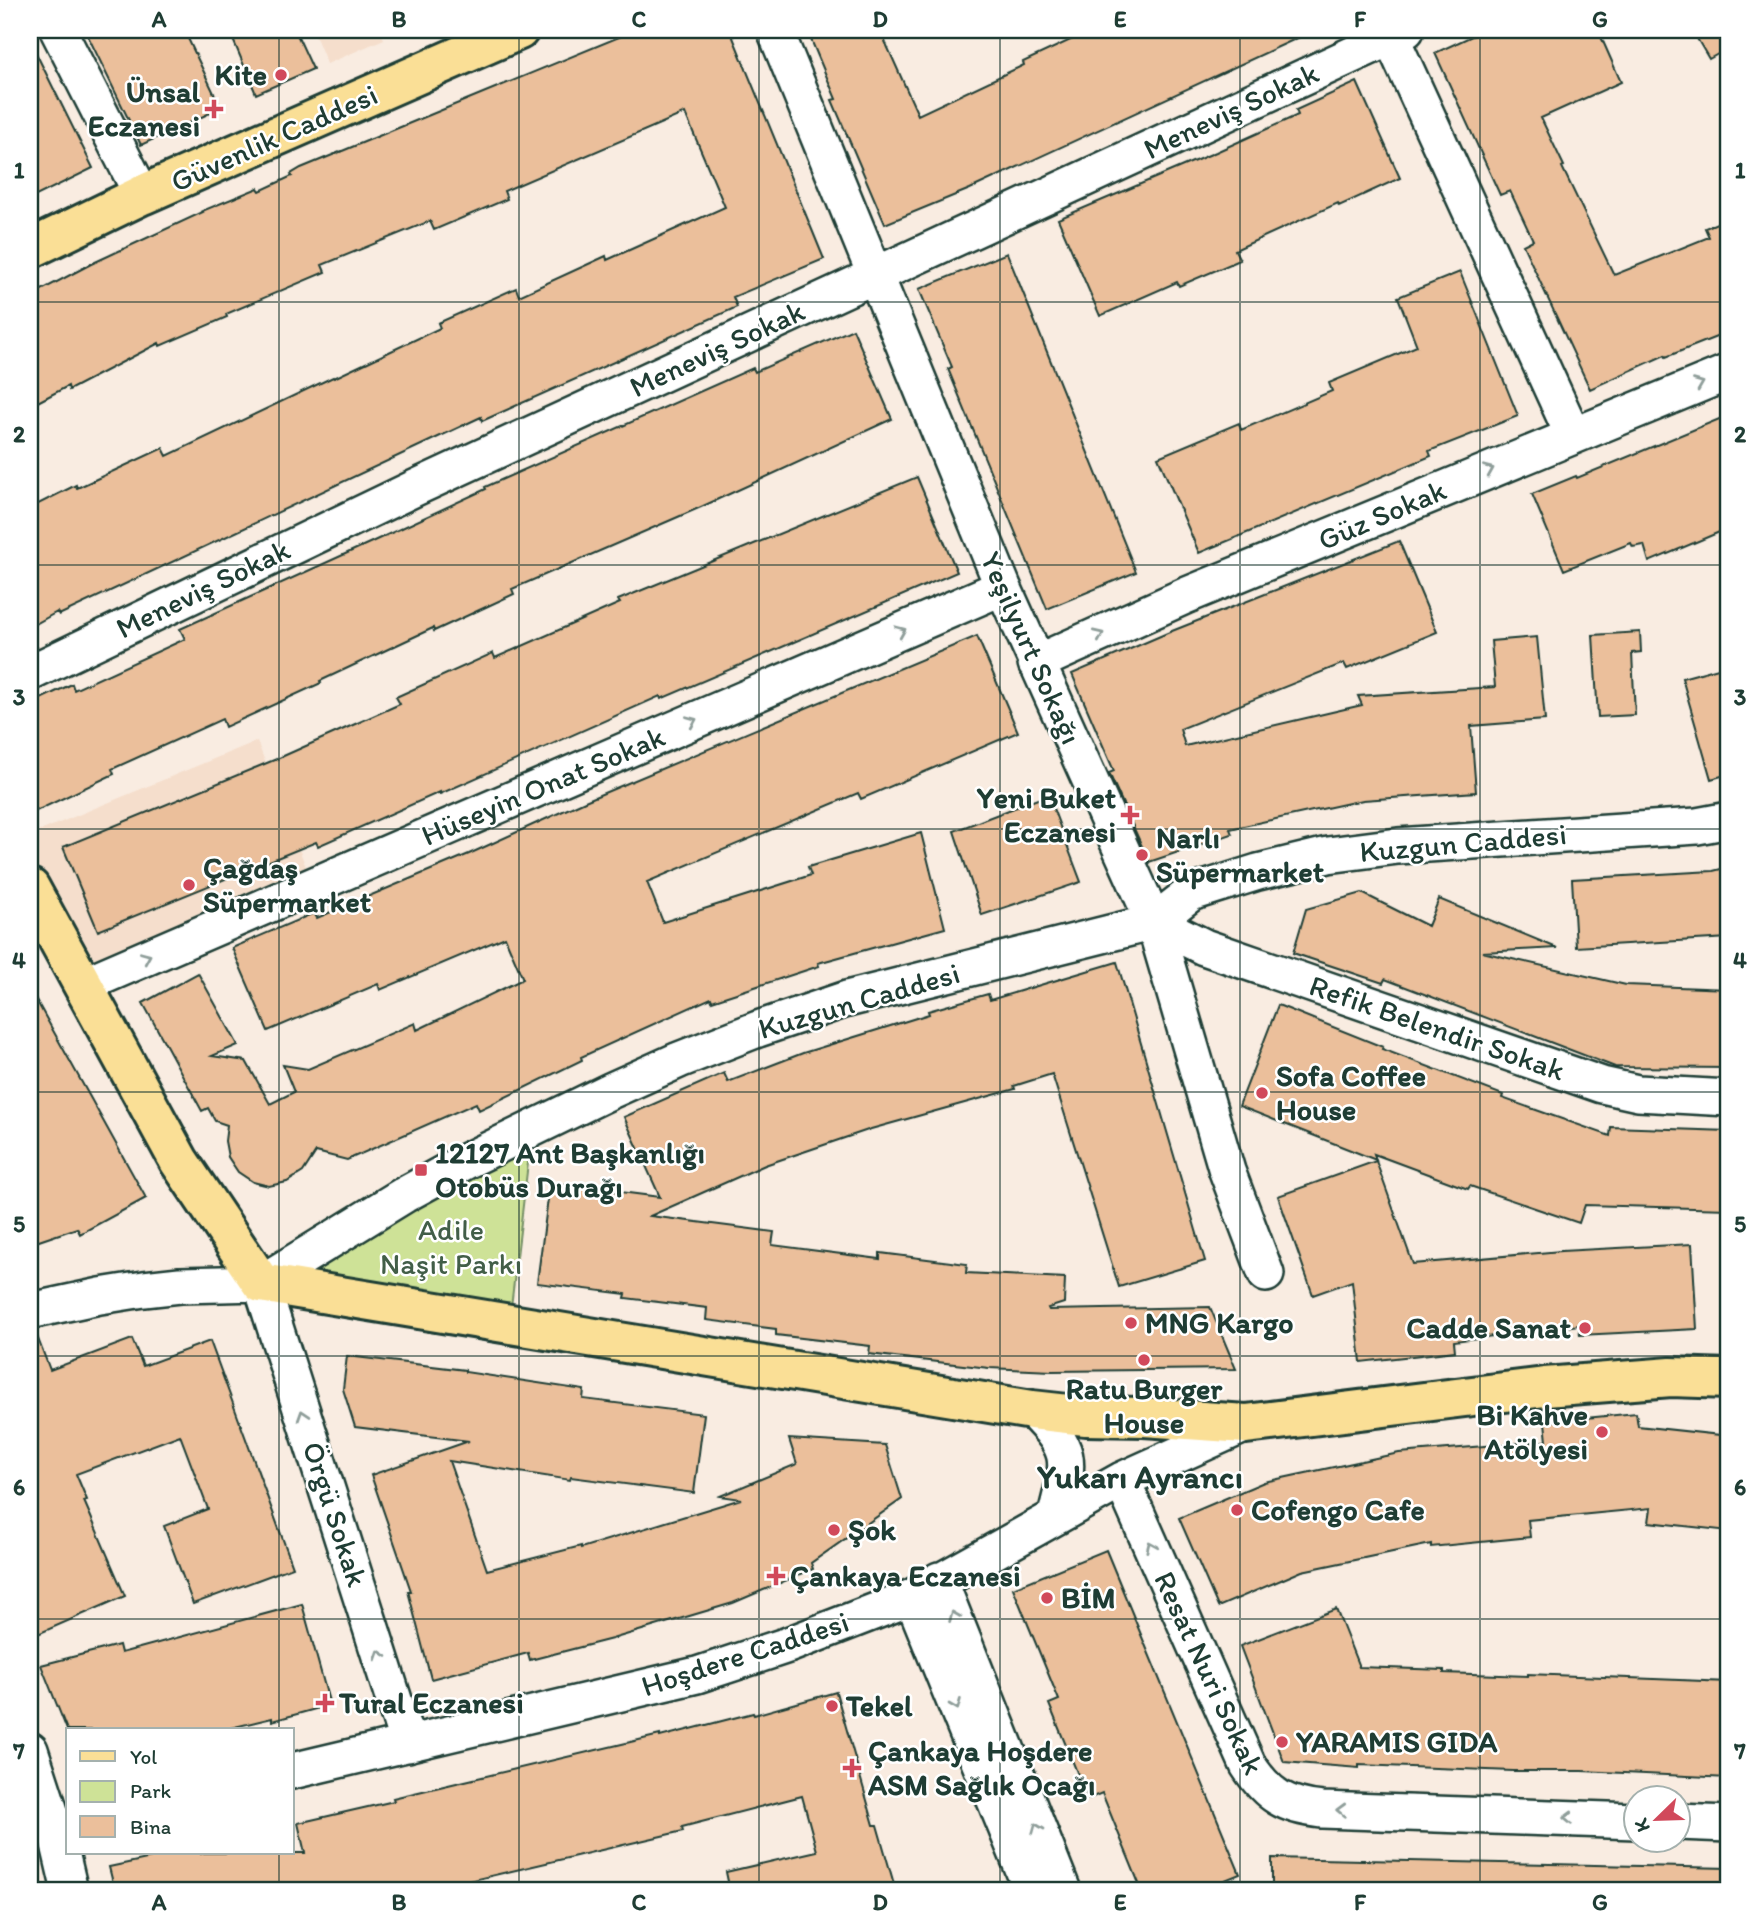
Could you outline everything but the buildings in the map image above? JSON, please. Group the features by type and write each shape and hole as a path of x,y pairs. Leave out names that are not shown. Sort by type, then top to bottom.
{"main road":[{"name":"Güvenlik Caddesi","path":"30,249 142,195 519,30"},
{"path":"30,888 179,1161 261,1283 1032,1410 1086,1416 1246,1424 1545,1387 1671,1377 1729,1379"}],"street":[{"path":"58,30 142,195"},
{"name":"Yeşilyurt Sokağı","path":"775,30 1003,587 1154,922 1227,1171 1266,1274"},
{"path":"1398,33 1573,435"},
{"name":"Meneviş Sokak","path":"30,673 415,488 1398,33"},
{"name":"Güz Sokak","path":"1036,663 1185,597 1729,372"},
{"name":"Hüseyin Onat Sokak","path":"83,985 1003,587"},
{"name":"Kuzgun Caddesi","path":"261,1283 404,1195 610,1091 758,1029 847,999 1154,922 1191,893 1258,872 1328,855 1398,846 1697,826 1729,820"},
{"name":"Refik Belendir Sokak","path":"1154,922 1204,947 1602,1085 1638,1093 1729,1098"},
{"path":"30,1311 144,1289 180,1285 261,1283"},
{"name":"Örgü Sokak","path":"261,1283 408,1744"},
{"path":"1032,1410 1054,1433 1066,1455 1067,1472 1056,1515"},
{"name":"Hoşdere Caddesi","path":"294,1771 697,1675 788,1645 926,1588 1122,1480 1246,1424"},
{"name":"Resat Nuri Sokak","path":"1122,1480 1248,1765 1260,1783 1275,1796 1302,1808 1322,1810 1622,1821"},
{"path":"926,1588 1032,1891"},
{"path":"926,1588 1063,1891"},
{"path":"30,1750 70,1891"},
{"path":"1692,1823 1729,1824"}],"shaded area":[{"path":"313,30 380,30 384,39 327,64"},
{"path":"257,741 313,885 83,985 30,888 30,835"}],"green space":[{"name":"Adile Naşit Parkı","path":"532,1129 509,1324 261,1283"}],"place":[{"name":"Kite","path":"281,75"},
{"name":"Ünsal Eczanesi","path":"214,109"},
{"name":"Yeni Buket Eczanesi","path":"1130,815"},
{"name":"Narlı Süpermarket","path":"1142,855"},
{"name":"Çağdaş Süpermarket","path":"189,885"},
{"name":"Sofa Coffee House","path":"1262,1093"},
{"name":"12127 Ant Başkanlığı Otobüs Durağı","path":"421,1170"},
{"name":"MNG Kargo","path":"1131,1323"},
{"name":"Cadde Sanat","path":"1585,1328"},
{"name":"Ratu Burger House","path":"1144,1360"},
{"name":"Bi Kahve Atölyesi","path":"1602,1432"},
{"name":"Cofengo Cafe","path":"1237,1510"},
{"name":"Şok","path":"834,1530"},
{"name":"Çankaya Eczanesi","path":"776,1576"},
{"name":"BİM","path":"1047,1598"},
{"name":"Tural Eczanesi","path":"325,1703"},
{"name":"Tekel","path":"832,1706"},
{"name":"YARAMIS GIDA","path":"1282,1742"},
{"name":"Çankaya Hoşdere ASM Sağlık Ocağı","path":"852,1768"}],"district":[{"name":"Yukarı Ayrancı","path":"1140,1476"}]}
